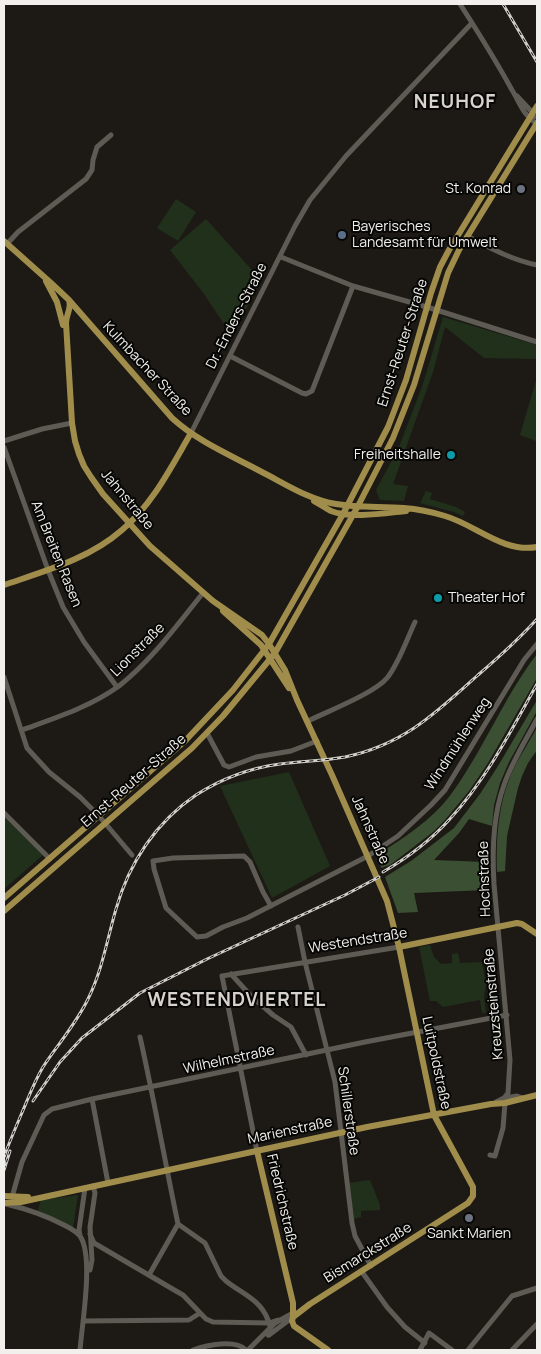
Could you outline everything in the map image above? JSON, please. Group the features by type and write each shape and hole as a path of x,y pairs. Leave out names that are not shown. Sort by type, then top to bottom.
{"main road":[{"name":"Ernst-Reuter-Straße","path":"4,898 190,736 233,690 270,644 343,514 393,415 406,380 440,267 537,106"},
{"name":"Ernst-Reuter-Straße","path":"4,911 207,733 275,653 358,506 390,444 414,385 448,273 459,250 537,124"},
{"name":"Kulmbacher Straße","path":"5,242 69,300 180,426 224,452 292,487 324,501 347,505 422,511 453,518 492,538 515,547 524,549 537,547"},
{"path":"41,274 54,294 59,308 68,351"},
{"name":"Jahnstraße","path":"69,300 70,305 66,316 66,323 72,423 75,441 84,466 103,494 150,546 203,593 262,635 270,644 285,670 382,888 390,910 399,947"},
{"name":"Dr.-Enders-Straße","path":"4,585 75,559 111,539 129,524 162,484 191,433"},
{"name":"Kulmbacher Straße","path":"292,487 329,510 343,514 422,511"},
{"name":"Jahnstraße","path":"213,601 257,641 297,700"},
{"name":"Westendstraße","path":"399,947 519,923 537,934"},
{"name":"Luitpoldstraße","path":"399,947 434,1115 473,1187 473,1196"},
{"name":"Marienstraße","path":"4,1203 21,1202 340,1133 537,1096"},
{"name":"Friedrichstraße","path":"257,1151 292,1297 292,1321 294,1326"},
{"name":"Marienstraße","path":"4,1196 31,1197 49,1195"},
{"name":"Bismarckstraße","path":"293,1315 456,1211 468,1203 473,1196"},
{"path":"292,1297 300,1306 310,1304"},
{"path":"293,1315 303,1330 316,1341"},
{"path":"294,1326 328,1350"}],"street":[{"path":"460,4 512,90 537,124"},
{"name":"Dr.-Enders-Straße","path":"191,433 310,200 346,156 472,23"},
{"path":"5,242 86,179 92,170 97,147 111,135"},
{"path":"467,236 502,254 537,265"},
{"path":"280,257 353,286 537,342"},
{"path":"230,356 302,393 309,393 312,391 353,286"},
{"path":"4,440 72,423"},
{"name":"Am Breiten Rasen","path":"4,447 63,607 84,642 118,687"},
{"name":"Lionstraße","path":"22,730 89,704 118,687 152,656 203,593"},
{"path":"308,721 381,684 393,668 415,622"},
{"name":"Windmühlenweg","path":"271,906 250,862 244,856 173,858 153,861 166,908 197,937 206,936 271,906 369,859 398,836 445,790 524,660 537,644"},
{"path":"4,677 27,748 49,772 80,797 106,823 132,855"},
{"path":"4,701 11,699"},
{"name":"Hochstraße","path":"498,927 493,861 495,831 501,794 514,761 537,719"},
{"path":"207,733 224,765 229,767 256,757 291,751 317,741"},
{"path":"4,813 50,859"},
{"name":"Schillerstraße","path":"298,927 335,1082 353,1230 370,1266"},
{"name":"Kreuzsteinstraße","path":"490,1155 495,1156 503,1128 505,1101 510,1080 507,1015 498,927"},
{"name":"Westendstraße","path":"222,976 399,947"},
{"path":"231,974 251,996 291,1027 306,1055"},
{"name":"Friedrichstraße","path":"222,976 257,1151"},
{"name":"Wilhelmstraße","path":"12,1197 22,1162 44,1115 52,1109 328,1050 507,1015"},
{"path":"140,1037 178,1224 205,1244 226,1281 260,1305 270,1325 268,1335"},
{"name":"Kreuzsteinstraße","path":"510,1080 513,1091 517,1096"},
{"path":"505,1101 517,1096 526,1098"},
{"path":"92,1099 108,1183"},
{"path":"86,1287 92,1260 90,1234 93,1186"},
{"path":"80,1350 87,1260 79,1230 85,1188"},
{"path":"4,1203 48,1216 75,1231 80,1236"},
{"path":"149,1275 178,1224"},
{"path":"90,1234 94,1243 183,1295 206,1319 213,1322 270,1325 280,1323 294,1326"},
{"path":"362,1272 387,1307 405,1327 425,1343"},
{"path":"468,1350 512,1296 537,1288"},
{"path":"82,1321 189,1320 200,1314"},
{"path":"248,1350 280,1323 293,1315"},
{"path":"512,1350 537,1324"},
{"path":"248,1350 270,1325"},
{"path":"420,1350 429,1333 452,1350"},
{"path":"193,1350 210,1345 237,1345 248,1350"}],"green space":[{"path":"176,199 196,212 178,241 157,228"},
{"path":"206,219 261,280 232,336 204,294 170,250"},
{"path":"443,317 537,345 537,359 484,358 445,327 433,372 393,484 408,486 404,501 380,500 376,490 399,447 423,384"},
{"path":"537,377 537,437 536,441 520,435"},
{"path":"426,491 432,493 430,499 456,507 465,512 463,516 420,503"},
{"path":"537,654 537,678 488,763 469,791 433,832 390,865 381,868 378,854 416,829 434,814 449,797"},
{"path":"537,700 537,711 509,762 500,783 494,805 492,826 469,819 434,860 486,862 487,890 414,893 418,912 398,913 385,877 411,861 454,828 480,794"},
{"path":"537,727 537,750 522,776 507,836 505,871 497,872 498,835 503,798 514,769"},
{"path":"289,772 330,866 272,898 220,786"},
{"path":"4,817 43,855 4,889"},
{"path":"430,945 434,957 441,964 452,963 452,954 458,953 460,963 482,962 486,984 484,996 486,1013 482,1013 480,1000 443,1007 436,1001 430,1001 419,947"},
{"path":"370,1180 380,1205 380,1210 361,1211 361,1217 354,1219 349,1183"},
{"path":"78,1195 73,1228 38,1210 41,1200"}],"railway":[{"path":"503,4 537,62"},
{"path":"4,1157 40,1073 78,1017 93,988 101,966 116,909 128,876 146,845 168,818 196,795 236,775 269,766 345,757 366,752 401,736 418,726 448,702 509,648 537,619"},
{"path":"383,872 426,842 442,828 462,805 497,755 537,684"},
{"path":"33,1101 60,1062 82,1038 140,993 379,877"},
{"path":"4,1170 10,1151"}],"place":[{"name":"St. Konrad","path":"521,189"},
{"name":"Bayerisches Landesamt für Umwelt","path":"342,235"},
{"name":"Freiheitshalle","path":"451,455"},
{"name":"Theater Hof","path":"438,598"},
{"name":"Sankt Marien","path":"469,1218"}],"district":[{"name":"NEUHOF","path":"455,103"},
{"name":"WESTENDVIERTEL","path":"237,1001"}]}
